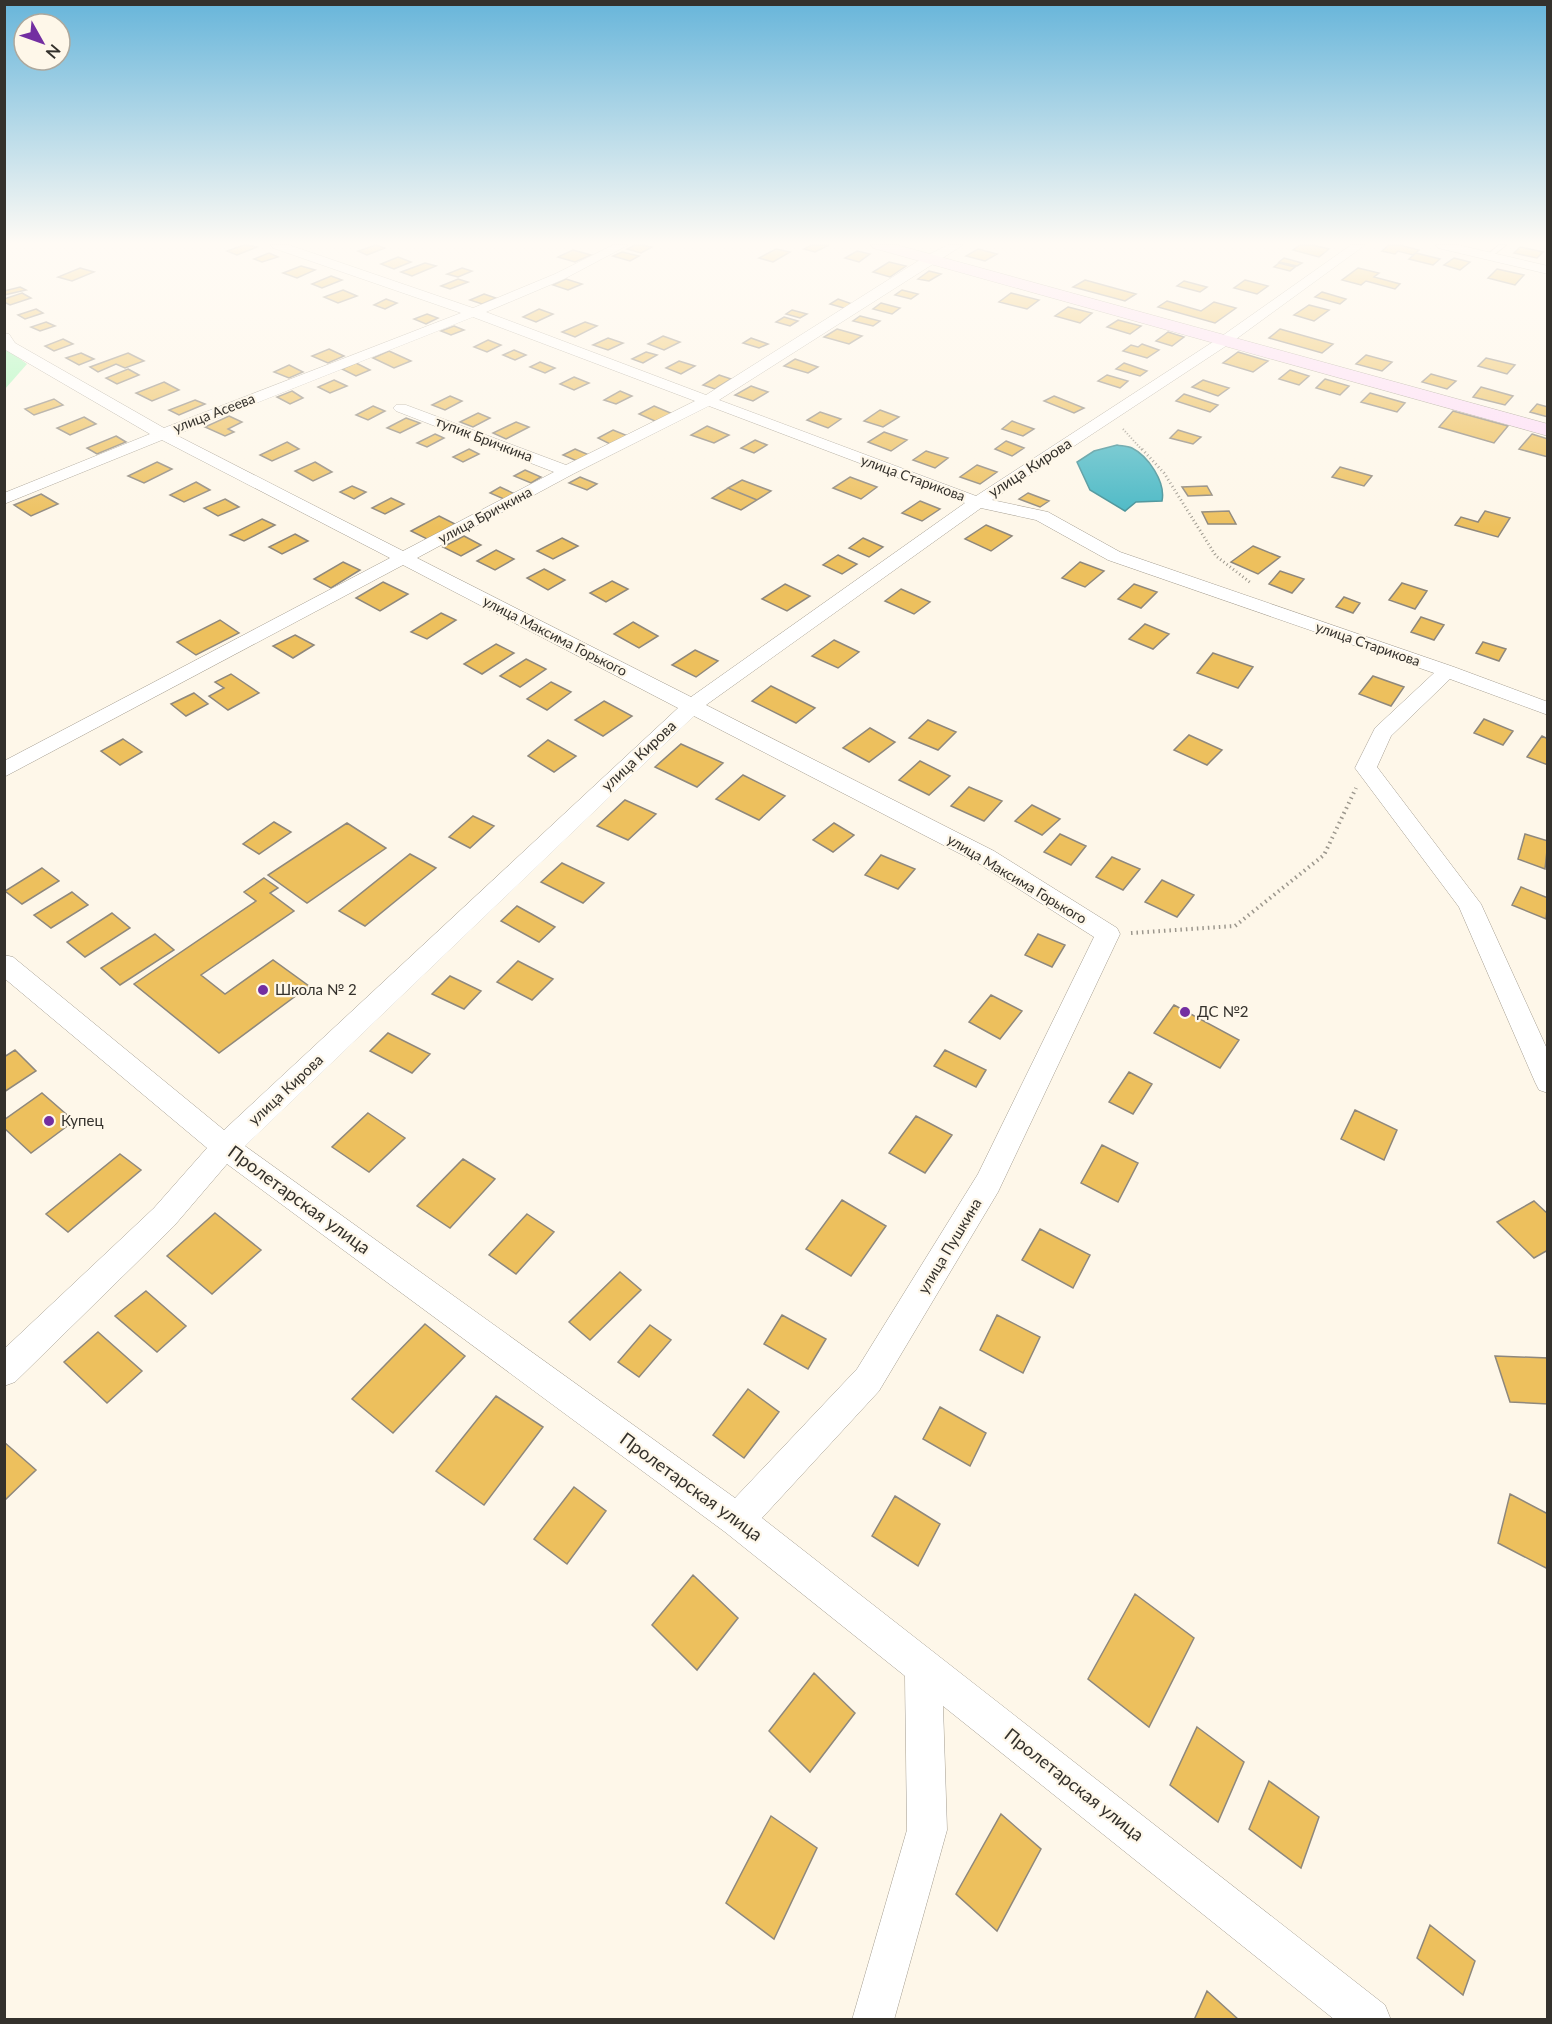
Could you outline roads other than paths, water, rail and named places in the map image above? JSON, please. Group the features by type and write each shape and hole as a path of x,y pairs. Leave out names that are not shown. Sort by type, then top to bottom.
{"street":[{"name":"улица Максима Горького","path":"5,339 9,346 162,434 986,857 1108,934"},
{"name":"улица Асеева","path":"4,499 402,339"},
{"name":"улица Старикова","path":"544,339 978,502 1042,516 1114,556 1447,671 1548,709"},
{"name":"улица Бричкина","path":"4,770 567,471 707,401 804,339"},
{"name":"улица Кирова","path":"4,1371 164,1217 225,1147 693,705 978,502 1226,339"},
{"path":"1229,339 1548,430"},
{"name":"тупик Бричкина","path":"401,408 567,471"},
{"path":"1447,671 1382,734 1366,768 1469,904 1548,1082"},
{"name":"улица Пушкина","path":"737,1520 868,1380 988,1183 1108,934"},
{"name":"Пролетарская улица","path":"4,964 225,1147 737,1520 1370,2019"},
{"path":"873,2019 927,1830 923,1666"}],"water":[{"path":"1117,445 1132,448 1150,463 1161,486 1162,501 1136,502 1125,511 1090,490 1077,462 1094,451"}],"place":[{"name":"Школа № 2","path":"263,990"},
{"name":"ДС №2","path":"1185,1012"},
{"name":"Купец","path":"49,1121"}]}
